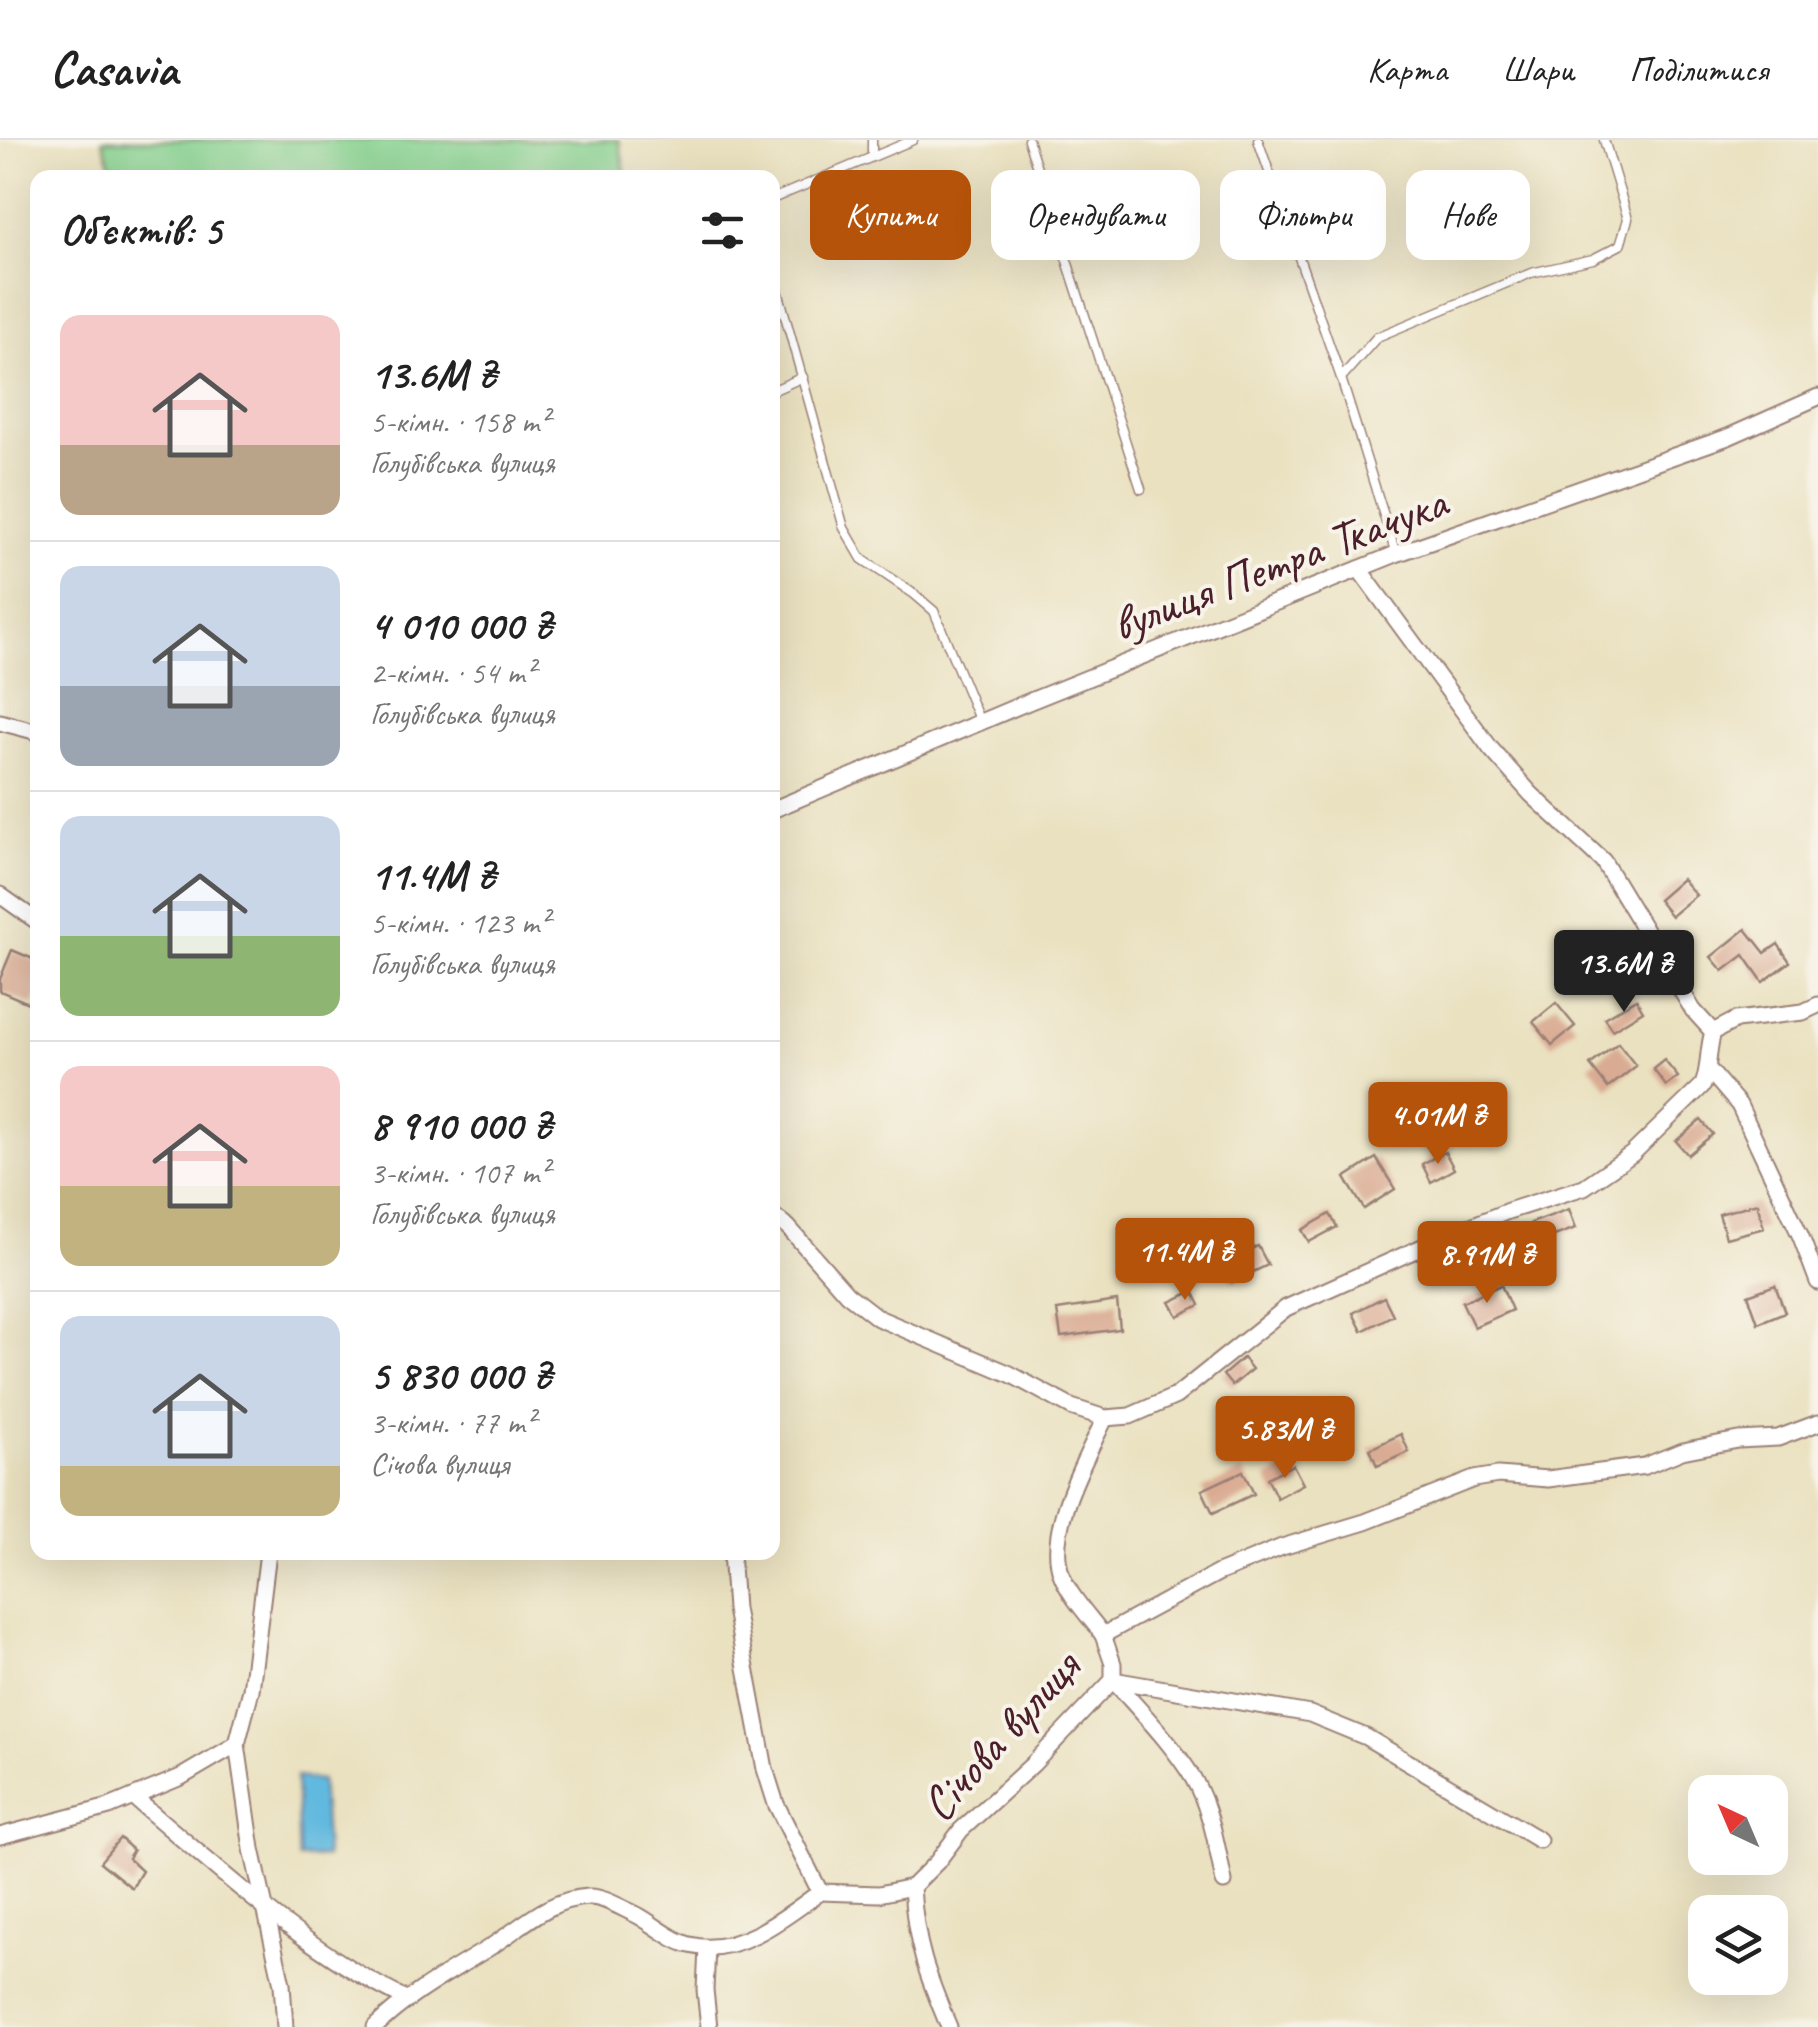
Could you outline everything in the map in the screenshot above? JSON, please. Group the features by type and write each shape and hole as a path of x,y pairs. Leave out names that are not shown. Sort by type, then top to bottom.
{"street":[{"name":"вулиця Петра Ткачука","path":"780,807 1396,554 1728,438 1818,397"},
{"path":"1359,569 1491,749 1530,794 1602,861 1692,1010 1713,1032"},
{"path":"0,722 30,730"},
{"path":"0,895 30,916"},
{"path":"780,1222 847,1294 878,1318 1010,1374 1071,1407 1105,1418 1130,1416 1176,1396 1286,1308 1508,1211 1584,1188 1632,1154 1684,1108 1703,1085 1709,1070 1707,1050 1713,1032 1736,1020 1803,1012 1818,1005"},
{"path":"1709,1070 1739,1105 1818,1282"},
{"path":"1103,1635 1069,1590 1060,1571 1058,1552 1072,1488 1105,1418"},
{"name":"Січова вулиця","path":"948,2027 922,1963 914,1925 912,1886 937,1862 961,1830 1033,1764 1113,1680 1113,1664 1103,1635 1218,1573 1282,1547 1365,1522 1474,1478 1498,1475 1548,1479 1645,1466 1682,1452 1738,1440 1778,1438 1818,1423"},
{"path":"267,1560 251,1690 237,1744 252,1849 282,1984 285,2027"},
{"path":"732,1560 735,1609 765,1769 776,1804 820,1892"},
{"path":"1113,1680 1310,1714 1366,1737 1539,1840"},
{"path":"1113,1680 1168,1742 1193,1778 1206,1808 1224,1882"},
{"path":"0,1836 109,1807 181,1777 237,1744"},
{"path":"133,1797 312,1945 364,1979 408,2000"},
{"path":"375,2027 408,2000 555,1904 590,1896 658,1926 686,1944 707,1948 752,1935 820,1892 879,1894 912,1886"},
{"path":"707,1948 704,1990 709,2027"}],"lane":[{"path":"872,140 872,156"},
{"path":"780,196 913,140"},
{"path":"1028,140 1141,489"},
{"path":"1258,140 1341,378 1396,554"},
{"path":"1341,378 1377,337 1531,273 1593,259 1620,245 1628,219 1604,140"},
{"path":"780,298 844,528 862,559 934,611 980,722"},
{"path":"780,387 802,377"}],"green space":[{"path":"102,140 619,140 625,170 113,170"}],"water":[{"path":"296,1777 321,1780 326,1857 299,1858"}],"building":[{"path":"1682,879 1696,895 1671,916 1658,900"},
{"path":"1746,929 1765,953 1778,944 1790,962 1763,982 1744,955 1723,971 1711,957"},
{"path":"12,950 30,958 30,1004 0,991 0,979"},
{"path":"1636,999 1643,1011 1612,1030 1604,1018"},
{"path":"1556,1003 1575,1026 1552,1045 1533,1022"},
{"path":"1618,1043 1636,1066 1608,1088 1590,1065"},
{"path":"1664,1060 1678,1077 1666,1086 1653,1069"},
{"path":"1701,1120 1713,1134 1688,1155 1676,1141"},
{"path":"1445,1152 1454,1169 1431,1182 1422,1164"},
{"path":"1376,1158 1395,1189 1364,1209 1345,1178"},
{"path":"1757,1203 1764,1228 1726,1238 1719,1214"},
{"path":"1569,1209 1576,1228 1538,1242 1531,1223"},
{"path":"1330,1214 1337,1227 1309,1242 1302,1230"},
{"path":"1258,1246 1268,1265 1232,1282 1223,1263"},
{"path":"1501,1285 1512,1310 1474,1327 1462,1302"},
{"path":"1775,1285 1785,1312 1758,1323 1748,1295"},
{"path":"1193,1291 1200,1305 1178,1316 1170,1302"},
{"path":"1384,1297 1393,1315 1362,1331 1353,1313"},
{"path":"1117,1301 1120,1329 1061,1337 1057,1310"},
{"path":"1243,1358 1252,1369 1232,1386 1223,1375"},
{"path":"1401,1434 1409,1452 1377,1466 1370,1449"},
{"path":"1293,1465 1303,1484 1277,1498 1267,1478"},
{"path":"1243,1471 1254,1494 1213,1513 1202,1490"},
{"path":"120,1838 133,1850 128,1858 142,1871 132,1888 100,1862"}]}
